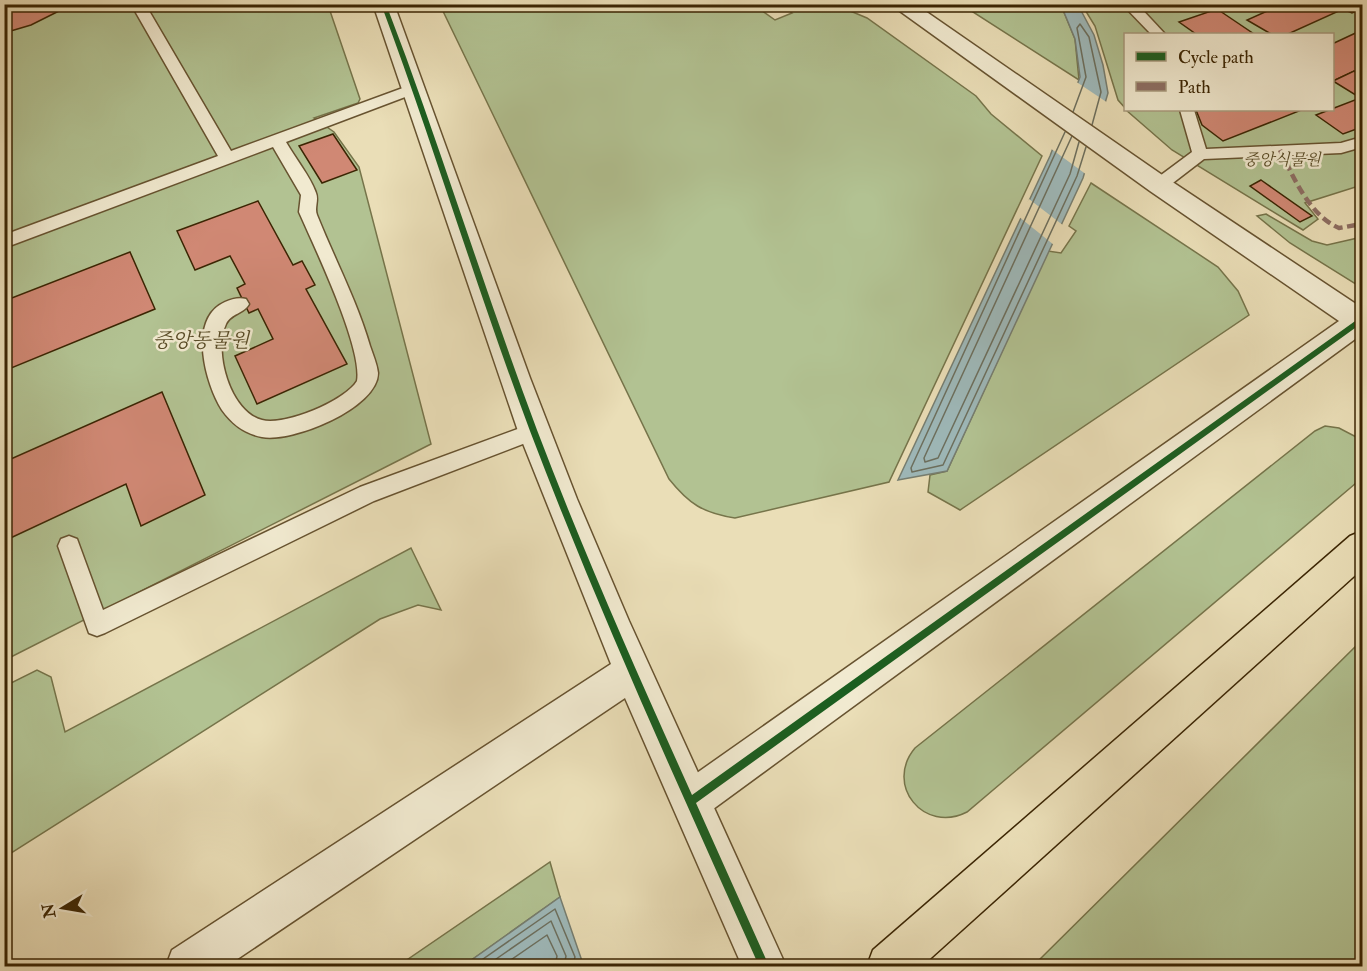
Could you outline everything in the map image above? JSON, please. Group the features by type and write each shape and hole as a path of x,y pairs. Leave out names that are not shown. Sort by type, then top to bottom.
{"main road":[{"path":"889,966 1362,547"}],"street":[{"path":"383,4 416,88 534,431 632,672 764,966"},
{"path":"691,801 1361,321 1157,184 900,4"},
{"path":"188,966 632,672"}],"lane":[{"path":"138,4 227,159"},
{"path":"1128,4 1157,33"},
{"path":"4,242 416,88"},
{"path":"1187,111 1200,154"},
{"path":"240,304 224,311 216,323 211,346 215,372 227,401 232,411 245,423 263,429 292,426 338,408 361,394 368,374 352,310 307,212 309,195 277,141"},
{"path":"1157,184 1200,154 1341,148 1362,142"},
{"path":"69,546 97,625 367,494 534,431"}],"green space":[{"name":"중앙동물원","path":"5,5 328,5 360,99 358,103 314,118 334,132 359,167 431,444 5,660"},
{"path":"440,5 754,5 775,20 792,13 781,5 836,5 867,18 976,96 991,114 1042,156 889,482 735,518 705,510 690,501 676,488 669,479"},
{"path":"962,5 1061,5 1075,39 1079,80"},
{"name":"중앙식물원","path":"1082,5 1362,5 1362,185 1305,203 1318,219 1303,230 1172,150 1127,111 1334,111 1334,33 1124,33 1124,107 1118,100 1095,26"},
{"path":"1091,183 1218,267 1238,291 1249,315 960,510 928,492 930,475 947,471 1048,251 1061,253 1076,231 1069,226"},
{"path":"1266,214 1312,241 1327,245 1362,237 1362,288 1290,243 1257,216"},
{"path":"1325,426 1339,428 1362,440 1362,478 967,812 951,817 936,816 923,811 913,802 906,790 904,777 907,762 915,748 1315,431"},
{"path":"411,548 441,610 418,605 380,619 5,857 5,686 37,670 51,677 65,732"},
{"path":"1362,640 1362,966 1033,966"},
{"path":"550,862 560,897 463,966 398,966"}],"water":[{"path":"1061,5 1078,5 1094,35 1108,93 1083,178 947,471 898,480 1050,156 1080,77 1075,39"},
{"path":"560,897 582,961 575,966 463,966"}],"pier":[{"path":"1075,81 1108,103 1087,175 1050,148"},
{"path":"1029,199 1064,226 1054,245 1018,216"}],"building":[{"path":"4,4 73,4 31,25 4,33"},
{"path":"1283,4 1362,4 1362,9 1352,13 1343,9 1290,33 1269,33 1247,20"},
{"path":"1217,9 1253,33 1195,33 1179,22"},
{"path":"1362,30 1362,76 1354,71 1334,81 1334,43"},
{"path":"1354,71 1362,76 1362,99 1334,82"},
{"path":"1362,99 1362,127 1343,134 1316,115 1334,111 1334,108"},
{"path":"1196,111 1299,111 1223,141 1202,125"},
{"path":"333,134 357,170 322,183 299,146"},
{"path":"1261,180 1312,216 1300,222 1250,186"},
{"path":"258,201 293,265 302,261 315,285 306,289 347,364 257,404 235,356 273,339 258,309 249,313 237,288 245,284 230,256 195,270 177,231"},
{"path":"130,252 155,309 4,371 4,301"},
{"path":"162,392 205,495 141,526 126,484 4,541 4,462"}],"marked path":[{"path":"1280,150 1297,183 1321,217 1339,228 1362,224"}],"cycle path":[{"path":"383,4 560,499 645,700 764,966"},
{"path":"691,801 1360,321"}]}
